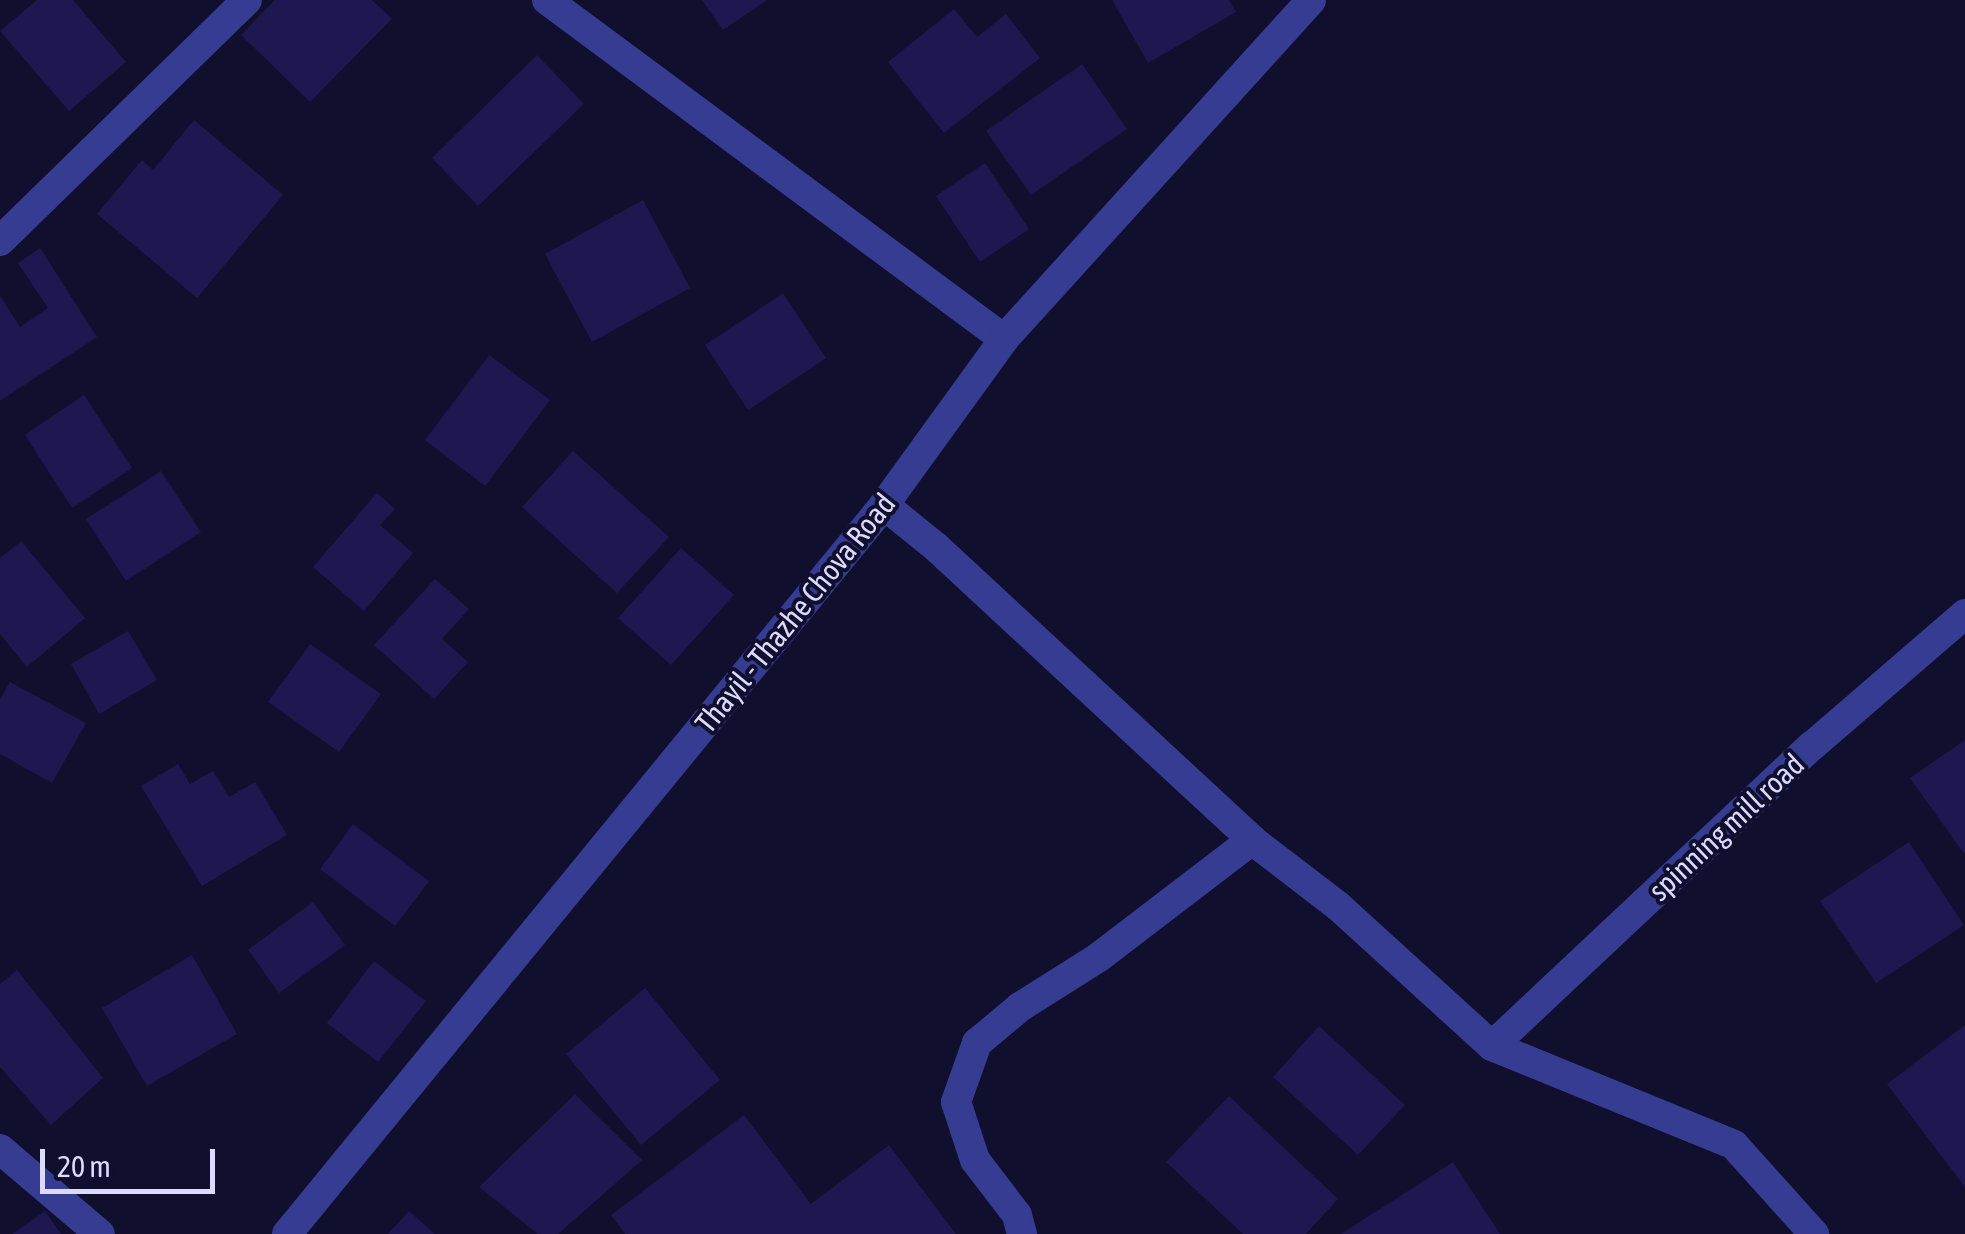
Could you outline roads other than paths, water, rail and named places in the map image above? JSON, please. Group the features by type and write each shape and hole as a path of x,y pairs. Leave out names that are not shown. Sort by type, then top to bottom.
{"street":[{"path":"0,240 247,0"},
{"path":"547,0 1004,339"},
{"name":"Thayil - Thazhe Chova Road","path":"287,1234 884,505 1004,339 1311,0"},
{"path":"884,505 936,547 1252,840 1338,906 1492,1046 1734,1145 1814,1234"},
{"name":"spinning mill road","path":"1492,1046 1812,746 1965,614"},
{"path":"1022,1234 1017,1215 975,1160 956,1102 977,1043 1020,1006 1099,957 1252,840"},
{"path":"0,1149 100,1234"}]}
